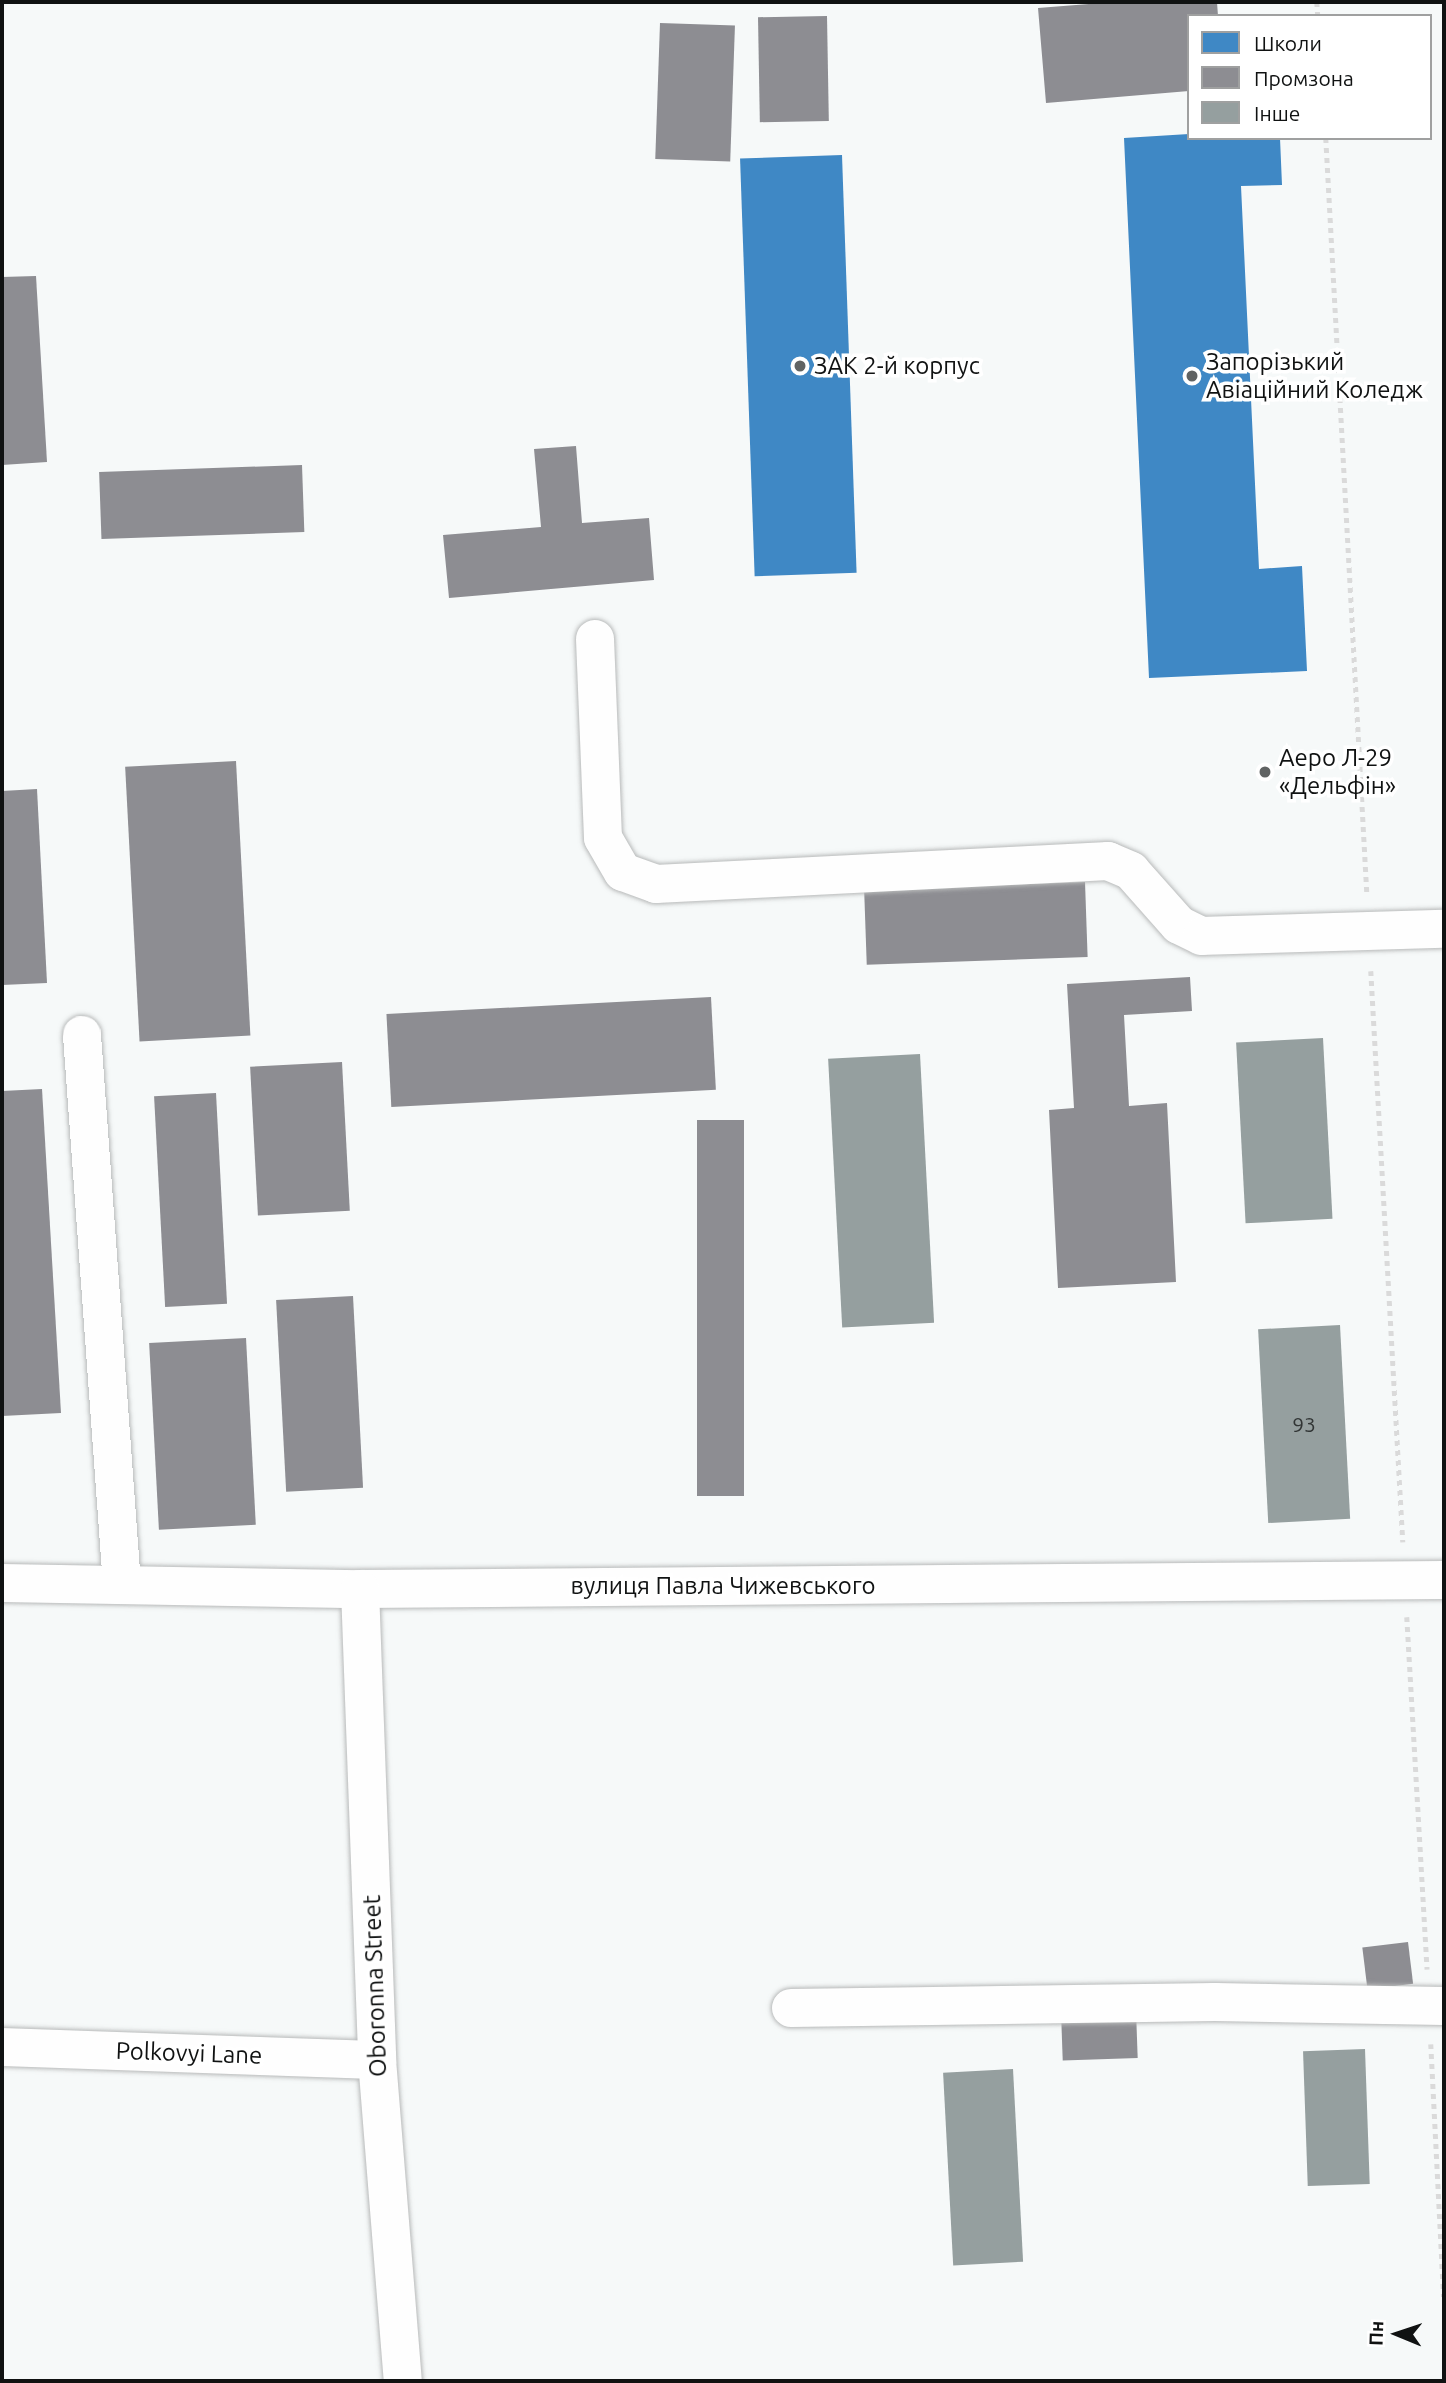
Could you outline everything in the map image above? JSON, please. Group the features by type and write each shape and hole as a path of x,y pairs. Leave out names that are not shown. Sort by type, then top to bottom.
{"street":[{"path":"595,639 603,838 623,872 656,884 1108,861 1131,872 1189,933 1444,929"},
{"path":"82,1035 122,1585"},
{"name":"вулиця Павла Чижевського","path":"2,1583 360,1589 1444,1580"},
{"name":"Oboronna Street","path":"360,1589 377,2060 402,2381"},
{"path":"791,2008 1215,2001 1437,2006"},
{"name":"Polkovyi Lane","path":"2,2047 377,2060"}],"path":[{"path":"1325,140 1405,1581 1437,2006 1444,2297"}],"building: Школи":[{"name":"Запорізький Авіаційний Коледж","path":"1187,134 1187,140 1280,140 1282,185 1241,186 1259,569 1302,566 1307,671 1149,678 1124,138"},
{"name":"ЗАК 2-й корпус","path":"842,155 857,573 755,576 740,159"}],"building: Промзона":[{"path":"1114,2 1217,2 1218,14 1187,14 1187,91 1046,103 1038,8"},
{"path":"827,16 829,121 760,122 758,17"},
{"path":"660,23 735,26 730,162 655,159"},
{"path":"36,276 47,462 2,465 2,277"},
{"path":"576,446 582,523 649,518 654,580 449,598 443,535 541,527 534,449"},
{"path":"302,465 304,532 101,539 99,472"},
{"path":"236,761 250,1036 140,1041 125,767"},
{"path":"37,789 47,983 2,985 2,791"},
{"path":"1085,882 1088,957 867,965 864,890"},
{"path":"1190,977 1192,1011 1124,1015 1129,1106 1167,1103 1176,1282 1058,1288 1049,1110 1074,1108 1067,984"},
{"path":"711,997 716,1090 391,1107 386,1014"},
{"path":"342,1062 350,1211 258,1216 250,1067"},
{"path":"42,1089 61,1413 2,1416 2,1091"},
{"path":"216,1093 227,1304 165,1307 154,1096"},
{"path":"697,1120 744,1120 744,1496 697,1496"},
{"path":"353,1296 363,1488 286,1492 276,1300"},
{"path":"246,1338 256,1525 159,1530 149,1343"},
{"path":"1408,1942 1413,1984 1367,1989 1362,1948"},
{"path":"1136,2010 1138,2058 1063,2061 1061,2013"}],"building: Інше":[{"path":"1323,1038 1332,1219 1246,1223 1236,1043"},
{"path":"920,1054 934,1323 842,1327 828,1059"},
{"path":"1340,1325 1350,1519 1268,1523 1258,1329"},
{"path":"1365,2049 1370,2184 1308,2186 1303,2051"},
{"path":"1013,2069 1023,2262 953,2265 943,2073"}],"place":[{"name":"ЗАК 2-й корпус","path":"800,366"},
{"name":"Запорізький Авіаційний Коледж","path":"1192,376"},
{"name":"Аеро Л-29 «Дельфін»","path":"1265,772"}]}
